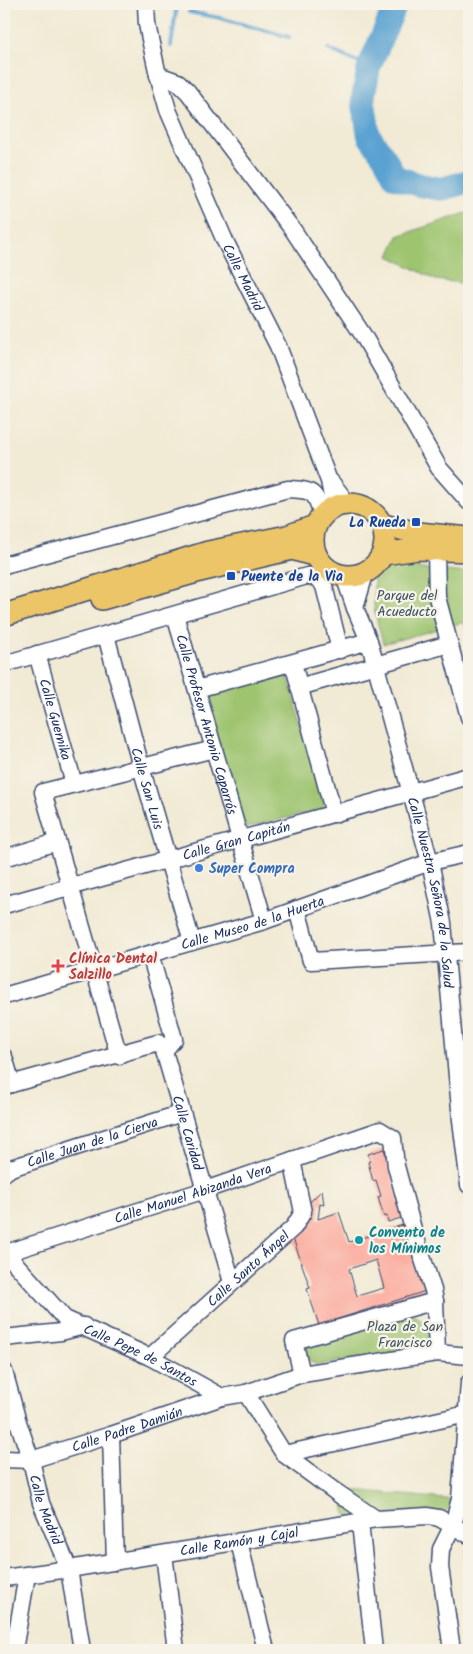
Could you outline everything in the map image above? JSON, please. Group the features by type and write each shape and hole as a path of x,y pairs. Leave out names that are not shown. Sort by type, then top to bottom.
{"main road":[{"path":"4,615 208,552 287,536 330,513 362,506 374,514 383,525 386,539 384,554 377,565 365,574 351,577 337,575 325,568 316,556 312,542 330,513"},
{"path":"383,525 418,533 469,538"},
{"path":"4,628 204,570 257,557 292,549 316,556"},
{"path":"384,554 418,550 469,551"}],"street":[{"name":"Calle Madrid","path":"146,4 147,24 158,76 168,110 222,232 278,346 329,481 330,513"},
{"path":"158,76 178,82 188,92 292,230 362,335 439,468 469,502"},
{"path":"4,565 288,489 308,491 330,513"},
{"path":"436,550 437,597 469,717"},
{"path":"355,608 365,574"},
{"path":"4,664 307,576 315,577 324,586 340,650"},
{"name":"Calle Nuestra Señora de la Salud","path":"344,576 368,642 411,792 430,862 443,923 465,1120 469,1185"},
{"name":"Calle Profesor Antonio Caparrós","path":"175,615 264,921"},
{"name":"Calle San Luis","path":"106,634 141,767 192,942"},
{"path":"197,689 368,642"},
{"path":"299,687 449,644"},
{"name":"Calle Guernika","path":"37,654 74,784"},
{"path":"292,663 334,814"},
{"path":"118,1056 43,792 214,749"},
{"name":"Calle Gran Capitán","path":"4,905 469,776"},
{"path":"4,858 57,842"},
{"name":"Calle Museo de la Huerta","path":"4,996 264,921 430,862 469,853"},
{"path":"296,910 311,960 469,952"},
{"path":"4,1057 8,1085 118,1056 161,1048 174,1039 150,954"},
{"name":"Calle Caridad","path":"161,1048 232,1282"},
{"name":"Calle Juan de la Cierva","path":"4,1173 11,1168 182,1113"},
{"name":"Calle Manuel Abizanda Vera","path":"5,1252 205,1190 292,1160 386,1134 435,1301"},
{"name":"Calle Santo Ángel","path":"150,1357 294,1227 303,1212 292,1160"},
{"name":"Calle Pepe de Santos","path":"5,1252 66,1319 150,1357 222,1397"},
{"path":"302,1374 294,1341 435,1301 437,1353"},
{"path":"4,1338 61,1332 84,1326"},
{"path":"222,1397 246,1393 302,1374 437,1353 469,1356"},
{"name":"Calle Madrid","path":"4,1371 18,1422 32,1460 41,1502 69,1569 82,1650"},
{"path":"452,1650 440,1566 441,1549 453,1525 460,1500 469,1383"},
{"path":"246,1393 284,1454 340,1495 368,1521 374,1650"},
{"name":"Calle Padre Damián","path":"4,1459 32,1460 222,1397"},
{"path":"284,1454 467,1414"},
{"path":"111,1435 115,1562"},
{"name":"Calle Ramón y Cajal","path":"4,1578 368,1521 428,1516 438,1518 469,1535"},
{"path":"239,1542 266,1650"},
{"path":"164,1554 176,1650"},
{"path":"14,1650 27,1575"}],"green space":[{"path":"469,212 469,284 436,280 389,256 398,236"},
{"name":"Parque del Acueducto","path":"387,566 469,573 469,640 464,622 383,644 374,609 374,576"},
{"path":"286,668 325,809 244,828 203,690"},
{"name":"Plaza de San Francisco","path":"409,1313 420,1319 427,1326 429,1335 428,1348 317,1365 306,1358 305,1349 308,1342"},
{"path":"344,1489 455,1500 445,1512 349,1516 345,1514"}],"building":[{"path":"384,1149 404,1217 388,1222 387,1216 384,1217 378,1197 381,1196 376,1180 373,1181 368,1162 370,1161 368,1154"},
{"path":"322,1190 324,1205 320,1204 318,1219 339,1212 349,1242 406,1224 429,1290 319,1325 307,1289 310,1288 294,1241 290,1237 309,1203","holes":["376,1260 384,1288 357,1296 349,1269"]}],"waterway":[{"path":"171,46 177,4"},
{"path":"396,4 369,67 363,98 369,136 385,158 395,177 420,185 442,189 469,181"},
{"path":"189,12 220,18 289,37"},
{"path":"328,49 369,67"}],"place":[{"name":"La Rueda","path":"416,522"},
{"name":"Puente de la Via","path":"231,576"},
{"name":"Super Compra","path":"199,868"},
{"name":"Clínica Dental Salzillo","path":"58,966"},
{"name":"Convento de los Mínimos","path":"359,1240"}]}
